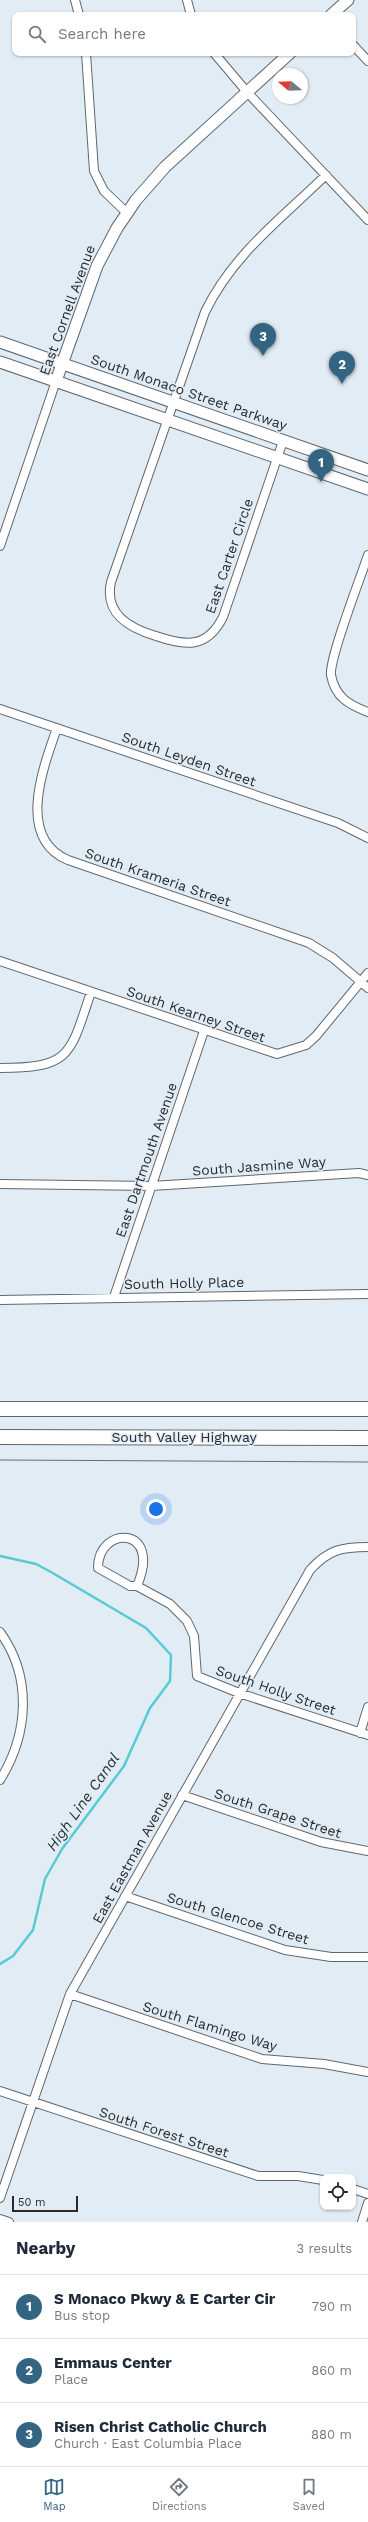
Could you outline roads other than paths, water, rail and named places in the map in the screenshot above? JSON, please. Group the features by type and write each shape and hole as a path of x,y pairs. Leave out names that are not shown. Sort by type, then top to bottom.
{"highway":[{"name":"South Valley Highway","path":"0,1409 368,1409"},
{"name":"South Valley Highway","path":"0,1437 368,1438"},
{"path":"278,1438 368,1442"}],"main road":[{"path":"334,12 348,0"},
{"name":"East Cornell Avenue","path":"56,381 97,266 127,213 154,178 287,56"},
{"name":"South Monaco Street Parkway","path":"0,342 368,470"},
{"path":"0,362 368,489"}],"street":[{"path":"75,0 78,12"},
{"path":"187,0 190,12"},
{"path":"356,48 368,61"},
{"path":"86,56 94,171 104,191 127,213"},
{"path":"217,56 247,92 368,220"},
{"name":"East Carter Circle","path":"283,441 218,626 203,640 187,644 178,644 128,625 117,614 112,604 110,588 205,312 227,273 256,241 326,175"},
{"name":"East Cornell Avenue","path":"0,546 56,381"},
{"path":"368,555 331,666 334,685 343,700 368,712"},
{"name":"South Leyden Street","path":"0,709 338,823 368,838"},
{"name":"South Krameria Street","path":"57,728 42,772 39,790 40,830 42,838 52,852 68,860 309,943 333,958 368,988"},
{"name":"South Kearney Street","path":"0,961 204,1031 277,1054 290,1052 306,1045 316,1036 360,982"},
{"path":"360,982 368,973"},
{"path":"0,1068 40,1067 65,1054 76,1037 91,992"},
{"name":"East Dartmouth Avenue","path":"114,1297 204,1031"},
{"name":"South Jasmine Way","path":"0,1184 151,1186 359,1173 368,1175"},
{"name":"South Holly Place","path":"0,1300 368,1294"},
{"name":"South Holly Street","path":"137,1586 144,1572 144,1552 133,1539 122,1537 114,1539 100,1554 98,1568 130,1586 137,1586 170,1604 187,1621 194,1636 197,1676 239,1693 364,1734"},
{"name":"East Eastman Avenue","path":"0,2198 70,1994 239,1693 310,1570 321,1558 331,1552 345,1547 368,1547"},
{"path":"0,1632 14,1658 22,1694 21,1734 12,1760 0,1780"},
{"path":"364,1734 368,1707"},
{"name":"South Grape Street","path":"182,1795 321,1842 368,1851"},
{"name":"South Glencoe Street","path":"125,1896 285,1950 331,1957 368,1957"},
{"name":"South Flamingo Way","path":"70,1994 262,2059 324,2064 368,2072"},
{"name":"South Forest Street","path":"0,2091 258,2176 298,2176 320,2180"},
{"path":"356,2190 368,2194"},
{"path":"362,2222 368,2203"},
{"path":"0,2219 8,2222"}],"waterway":[{"name":"High Line Canal","path":"0,1556 36,1564 51,1572 146,1628 171,1655 170,1681 150,1708 124,1766 62,1849 45,1879 33,1930 13,1956 0,1964"}],"tram line":[{"path":"0,1460 368,1462"}],"place":[{"name":"Risen Christ Catholic Church","path":"263,356"},
{"name":"Emmaus Center","path":"342,384"},
{"name":"S Monaco Pkwy & E Carter Cir","path":"321,482"}]}
